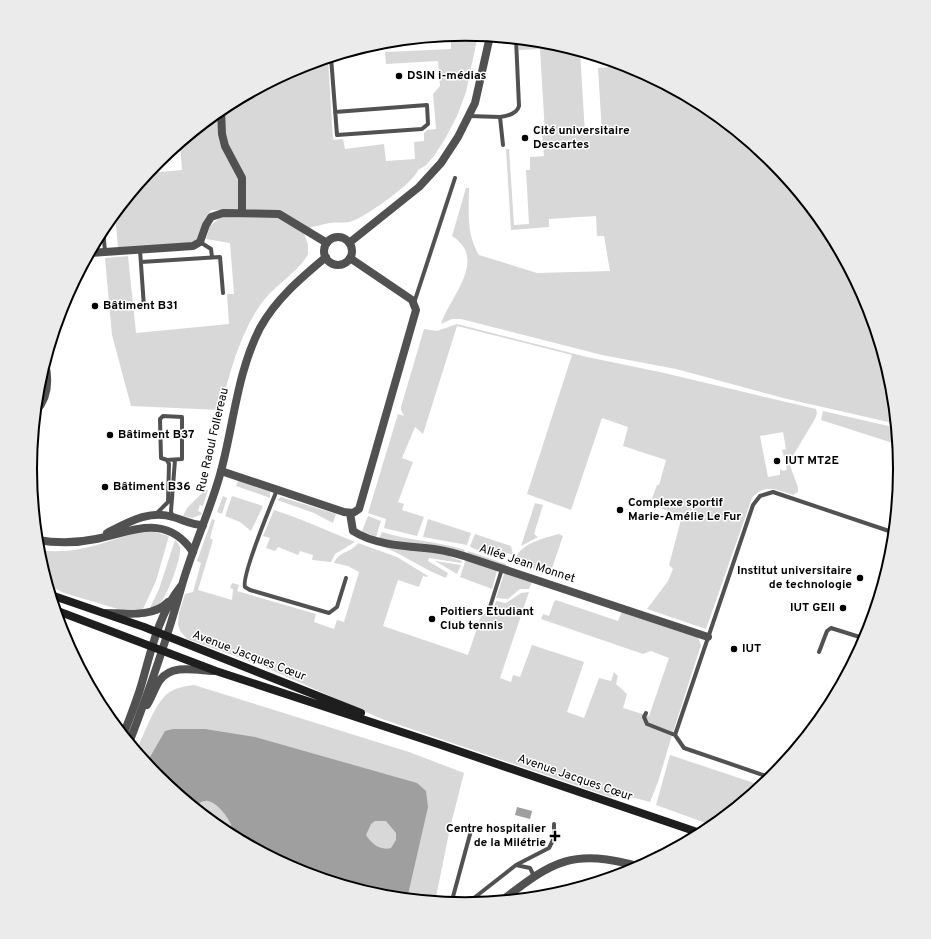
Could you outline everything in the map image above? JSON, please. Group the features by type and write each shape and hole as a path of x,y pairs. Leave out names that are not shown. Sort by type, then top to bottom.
{"main road":[{"name":"Avenue Jacques Cœur","path":"57,597 157,633 438,744"},
{"name":"Avenue Jacques Cœur","path":"62,613 216,671 438,744 695,831"}],"street":[{"path":"349,243 419,187 441,163 470,116 479,91 489,42"},
{"path":"221,117 222,134 226,146 242,178 242,213"},
{"path":"95,253 193,246 200,242 206,225 211,217 223,213 279,214 326,243"},
{"path":"337,237 344,238 349,243 352,250 350,258 346,262 337,265 331,263 326,257 324,252 326,243 337,237"},
{"name":"Rue Raoul Follereau","path":"137,723 167,638 182,586 221,471 242,373 260,328 268,314 285,294 326,257"},
{"path":"221,471 326,507 350,513 355,512 359,507 416,312 412,300 350,258"},
{"path":"42,404 47,379"},
{"name":"Allée Jean Monnet","path":"350,513 353,531 376,540 395,545 443,550 503,568 708,637"},
{"path":"94,540 138,518 154,515 172,517 190,524 203,525"},
{"path":"43,540 65,542 94,540 140,529 162,528 181,537 193,552"},
{"path":"104,613 154,611 163,607 182,586"},
{"path":"125,729 141,686 152,646 172,598"},
{"path":"131,737 159,681 166,674 183,669 216,671"},
{"path":"509,895 534,876 557,863 582,858 608,859 630,864"}],"lane":[{"path":"470,116 506,116 515,112 519,106 516,44"},
{"path":"331,63 335,112 337,135 422,129 428,124 427,105 335,112"},
{"path":"500,117 502,145"},
{"path":"414,304 455,178"},
{"path":"104,239 105,252"},
{"path":"200,242 211,249 212,258"},
{"path":"140,250 144,307"},
{"path":"141,262 220,257 223,293"},
{"path":"163,416 182,417 183,420 182,458 180,460 175,460 167,460 160,456 160,419 163,416"},
{"path":"154,515 168,502 169,464 167,460"},
{"path":"172,517 171,512 175,460"},
{"path":"277,489 255,547 244,581 245,586 250,590 329,613 337,607 346,578"},
{"path":"675,735 746,523 754,502 762,494 770,492 776,493 889,531"},
{"path":"489,610 503,568"},
{"path":"819,652 827,631 831,628 859,637"},
{"path":"646,712 644,717 647,724 675,735 684,748 765,775"},
{"path":"474,898 516,865 552,845 554,838 554,824"},
{"path":"453,898 472,827"},
{"path":"516,865 530,868 534,876"}],"shaded area":[{"path":"477,41 466,92 457,116 445,139 434,156 425,166 418,170 415,176 408,183 365,215 349,222 322,224 309,228 280,211 213,210 206,216 194,243 118,248 116,222 143,187 158,172 182,170 180,150 183,147 227,113 251,98 276,85 328,64 333,140 343,139 345,149 384,144 386,161 415,159 414,142 424,141 424,133 427,130 436,129 433,94 440,86 438,61 386,64 385,52 451,49 451,42"},
{"path":"519,45 549,49 580,57 585,134 602,133 598,68 611,67 655,85 704,113 748,147 788,187 822,231 850,280 871,332 879,359 886,386 891,423 783,398 676,369 602,355 461,319 452,319 441,324 458,291 467,267 467,256 462,245 452,236 466,188 469,188 470,231 479,255 537,273 610,271 604,236 597,236 596,216 549,219 549,227 511,230 506,149 509,149 514,225 529,224 526,170 530,170 530,157 544,156 542,134 545,133 540,49 519,50"},
{"path":"221,217 279,218 304,233 308,245 308,254 294,272 269,294 248,325 237,353 220,410 131,406 112,335 105,258 128,256 136,333 229,324 227,294 234,294 230,243 206,239 210,226"},
{"path":"457,324 587,357 660,372 816,409 817,413 815,419 791,459 784,457 782,450 786,449 783,432 760,436 768,477 780,475 780,469 784,471 787,469 785,461 789,463 798,487 798,492 793,495 777,490 767,489 757,493 752,498 706,629 647,609 668,581 673,569 669,565 682,516 650,504 657,485 659,485 666,460 623,446 628,427 602,418 571,510 527,494 572,355 457,326 423,434 415,427 402,458 413,462 398,502 404,504 402,510 424,517 417,536 384,528 386,519 368,513 398,414 404,416 401,407 424,329 437,331"},
{"path":"823,411 891,427 893,443 821,420"},
{"path":"238,481 270,492 270,498 236,486"},
{"path":"205,490 208,490 203,506 200,505 198,511 202,513 201,515 192,518 183,516 187,508"},
{"path":"223,496 227,498 222,514 217,512"},
{"path":"232,496 263,506 251,531 240,522 225,516"},
{"path":"281,497 336,514 333,523 314,513 277,500"},
{"path":"535,503 543,505 534,534 538,537 521,546"},
{"path":"274,510 355,542 335,554 331,562 312,560 313,555 300,551 298,555 278,547 275,551 266,548 270,538 263,536"},
{"path":"368,516 381,521 376,537 362,531"},
{"path":"212,519 215,520 210,538 213,540 198,590 232,600 233,589 230,588 232,583 239,585 237,591 316,614 314,622 334,629 337,620 344,622 359,572 348,566 334,563 339,556 352,549 358,543 397,557 428,576 423,576 419,587 398,580 383,626 468,655 482,613 491,616 496,601 506,603 521,593 529,592 500,678 511,682 513,675 520,677 532,645 584,662 567,712 584,718 599,678 611,681 614,672 618,676 616,684 627,694 623,708 649,716 669,658 651,651 643,654 541,619 543,614 549,616 556,600 618,621 622,611 698,637 701,645 658,782 650,802 635,798 610,797 382,719 260,665 187,639 180,631 178,624 179,613 185,594 193,592 201,563 197,561"},
{"path":"428,519 471,533 467,545 423,537"},
{"path":"138,532 155,532 169,536 156,581 143,609 118,609 55,589 45,550 65,551 101,544"},
{"path":"382,532 465,550 464,553 404,544 379,538"},
{"path":"475,534 511,546 513,555 507,553 505,559 472,548 470,546"},
{"path":"559,534 563,536 551,571 540,571 518,563 516,559 518,553 522,549 540,539"},
{"path":"175,540 180,549 178,563 172,580 165,596 158,606 150,608 159,589"},
{"path":"378,544 450,554 450,557 462,561 461,563 429,558 428,561 448,573 446,578"},
{"path":"468,551 506,564 505,567 467,554"},
{"path":"466,559 497,571 492,589 460,577"},
{"path":"435,561 461,565 457,574"},
{"path":"507,573 532,582 529,589 520,589 508,599 496,598 504,574"},
{"path":"194,685 409,752 464,773 450,828 436,897 382,890 328,875 302,865 251,841 227,826 183,792 138,746 162,699 173,690"},
{"path":"173,729 205,729 255,737 417,783 426,791 428,807 408,894 382,890 328,875 276,854 251,841 232,829 230,821 216,805 208,801 204,801 199,804 183,792 149,758 165,731","holes":["375,821 386,821 396,833 396,840 391,848 387,849 376,846 366,835 371,824"]},
{"path":"670,755 756,784 748,792 707,824 656,805"},
{"path":"517,807 532,811 530,819 515,815"}],"place":[{"name":"DSIN i-médias","path":"399,76"},
{"name":"Cité universitaire Descartes","path":"525,138"},
{"name":"Bâtiment B31","path":"95,306"},
{"name":"Bâtiment B37","path":"110,435"},
{"name":"IUT MT2E","path":"777,461"},
{"name":"Bâtiment B36","path":"105,487"},
{"name":"Complexe sportif Marie-Amélie Le Fur","path":"620,510"},
{"name":"Institut universitaire de technologie","path":"860,578"},
{"name":"IUT GEII","path":"843,608"},
{"name":"Poitiers Etudiant Club tennis","path":"432,619"},
{"name":"IUT","path":"734,649"},
{"name":"Centre hospitalier de la Milétrie","path":"555,836"}]}
